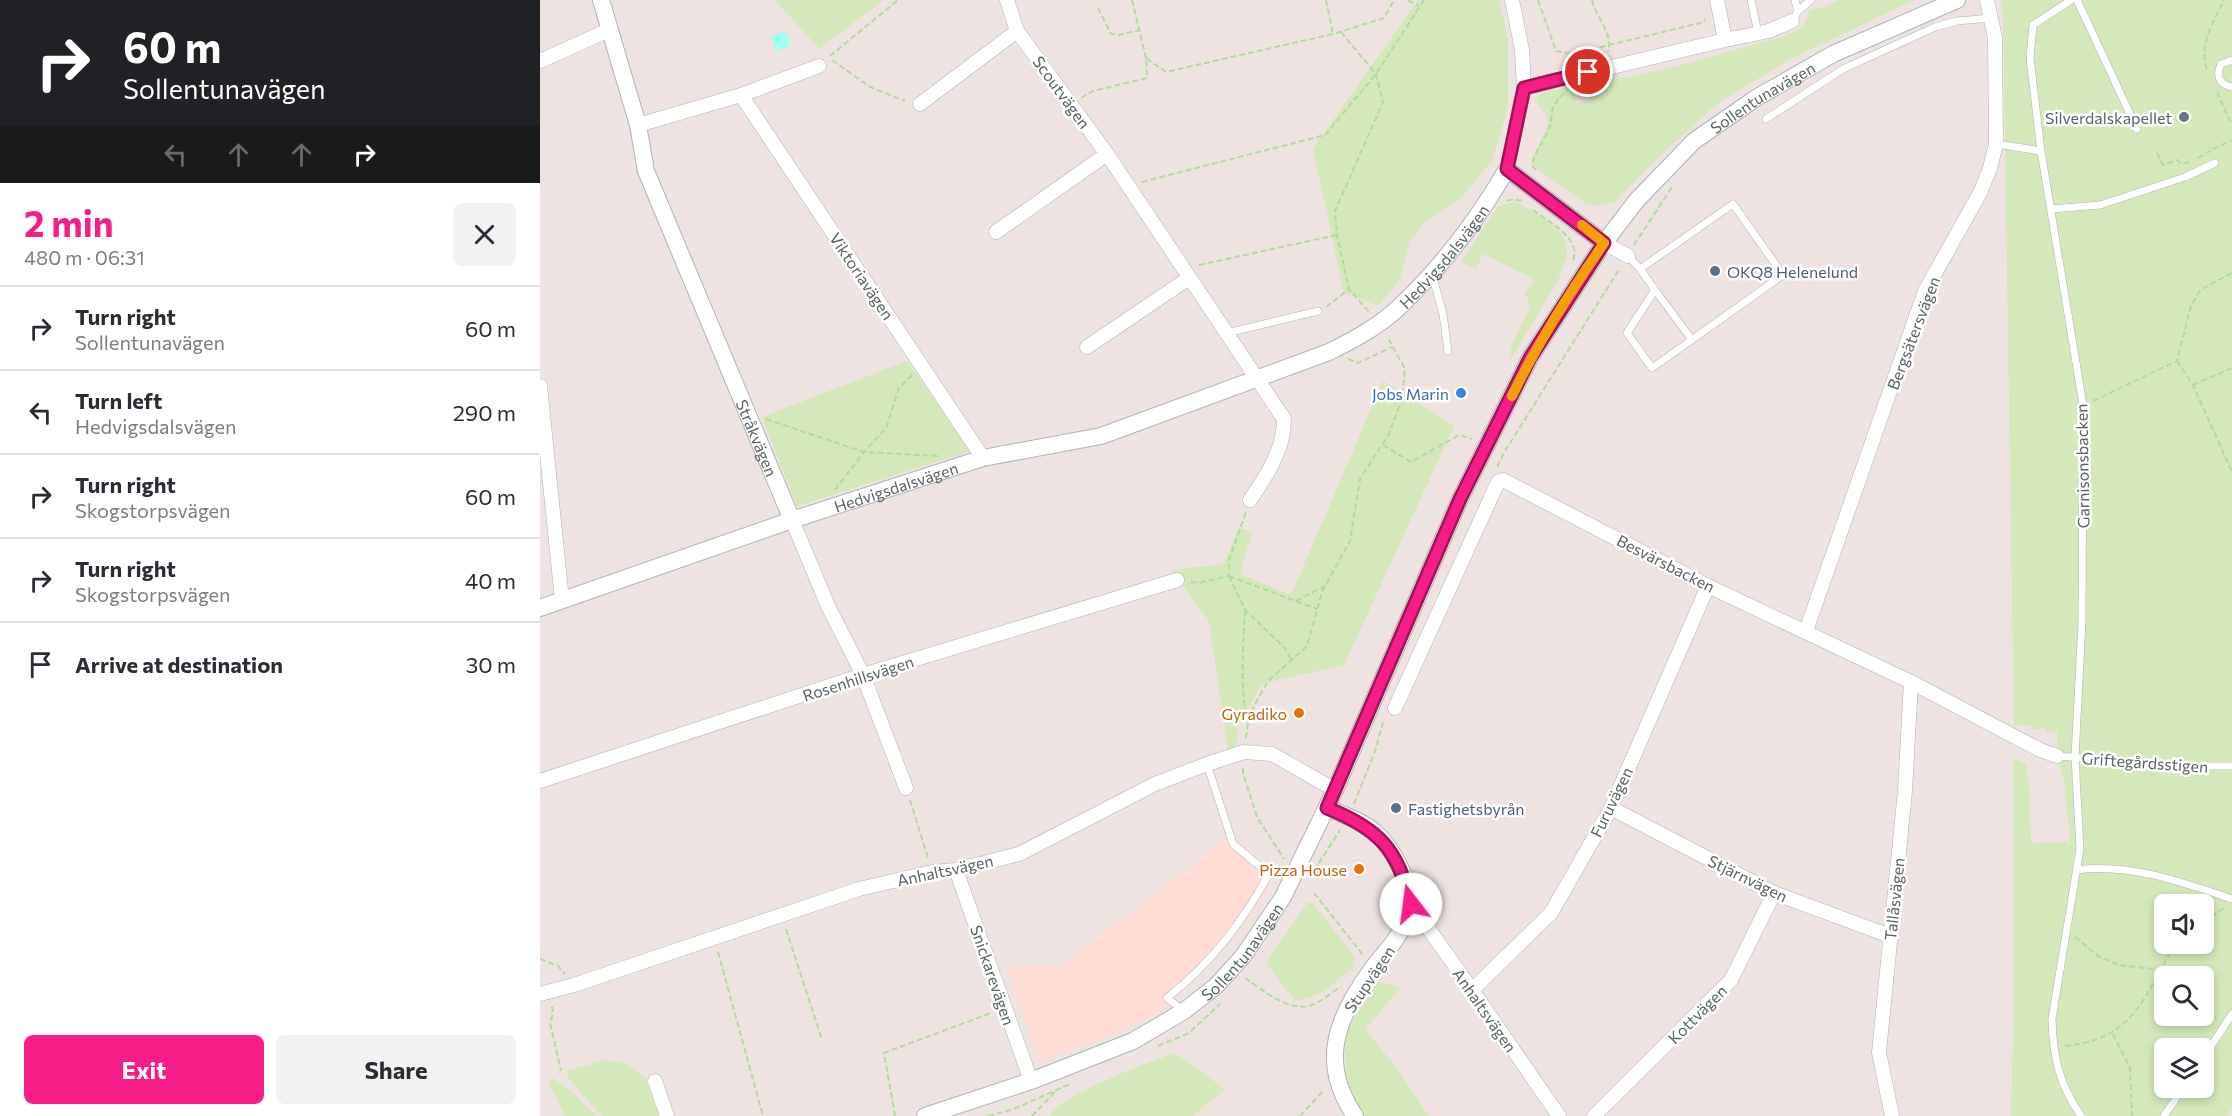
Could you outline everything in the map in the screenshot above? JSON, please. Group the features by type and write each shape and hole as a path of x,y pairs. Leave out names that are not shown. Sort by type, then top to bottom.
{"street":[{"name":"Stråkvägen","path":"601,0 638,125 650,182 828,606 863,675 906,788"},
{"name":"Scoutvägen","path":"1007,0 1017,31 1107,154 1257,380"},
{"path":"1512,0 1522,50 1524,88 1507,169 1604,243 1628,256"},
{"path":"1717,0 1725,40"},
{"name":"Sollentunavägen","path":"925,1116 1031,1081 1133,1041 1184,1011 1216,986 1244,955 1283,897 1327,808 1460,499 1530,358 1604,243 1637,200 1694,141 1756,98 1833,54 1957,0"},
{"name":"Bergsätersvägen","path":"1806,631 1925,291 1980,193 1990,168 1996,144 1995,38 1987,0"},
{"path":"1524,88 1769,31 1795,16"},
{"path":"540,61 609,30"},
{"path":"920,104 1017,31"},
{"path":"638,125 741,95 824,61"},
{"name":"Viktoriavägen","path":"741,95 983,458"},
{"path":"996,231 1107,154"},
{"name":"Hedvigsdalsvägen","path":"540,608 792,520 983,458 1101,436 1329,352 1364,334 1395,311 1448,254 1480,213 1507,169"},
{"path":"1088,347 1186,273"},
{"path":"1250,500 1271,469 1284,436 1284,419 1257,380"},
{"path":"540,386 562,600"},
{"name":"Besvärsbacken","path":"1395,708 1498,482 1503,480 1708,586 1911,682 2040,750 2057,756"},
{"name":"Rosenhillsvägen","path":"540,782 863,675 1177,580"},
{"name":"Furuvägen","path":"1472,990 1551,913 1611,808 1708,586"},
{"name":"Tallåsvägen","path":"1892,1116 1879,1052 1905,791 1911,682"},
{"name":"Anhaltsvägen","path":"540,994 574,985 859,889 932,872 956,870 1019,854 1155,784 1244,752 1272,754 1335,790"},
{"path":"1327,808 1349,817 1376,833 1398,862 1411,904"},
{"name":"Stjärnvägen","path":"1611,808 1774,892 1890,936"},
{"name":"Snickarevägen","path":"956,870 1031,1081"},
{"name":"Kottvägen","path":"1594,1116 1731,980 1774,892"},
{"name":"Anhaltsvägen","path":"1411,904 1559,1116"},
{"name":"Stupvägen","path":"1355,1116 1348,1106 1337,1077 1334,1052 1338,1031 1347,1009 1373,968 1389,951 1402,929 1411,904"},
{"path":"655,1081 667,1116"}],"lane":[{"path":"1751,0 1758,33"},
{"path":"1795,16 1796,0"},
{"path":"1795,16 1811,0"},
{"name":"Garnisonsbacken","path":"2072,0 2033,25 2030,58 2041,151 2083,405 2082,622 2075,757 2080,849 2052,1019 2053,1047 2058,1071 2081,1116"},
{"path":"2077,0 2138,129"},
{"name":"Sollentunavägen","path":"1766,118 1843,69 1935,27 1957,21 1991,18"},
{"path":"2232,60 2221,64 2216,82 2232,87"},
{"path":"1996,144 2041,151"},
{"path":"2051,209 2100,205 2185,177 2215,163"},
{"path":"1640,269 1733,204 1783,275 1652,368 1627,333 1655,290"},
{"path":"1628,256 1692,340"},
{"path":"1431,272 1443,314 1448,351"},
{"path":"1227,333 1318,311"},
{"name":"Griftegårdsstigen","path":"2057,756 2192,766 2232,766"},
{"path":"1184,1011 1167,998 1193,977 1215,953 1249,910 1269,874 1233,844 1207,764"},
{"path":"2076,870 2096,867 2131,870 2193,886 2232,901"},
{"path":"2214,1041 2232,1014"},
{"path":"2164,1116 2176,1098"}],"path":[{"path":"824,61 898,0"},
{"path":"1071,104 1093,91 1147,78 1146,58 1132,0"},
{"path":"1326,0 1333,34"},
{"path":"1146,58 1166,72 1333,34 1384,18 1394,0"},
{"path":"1408,0 1419,6"},
{"path":"1128,186 1325,135 1376,74 1424,0"},
{"path":"1538,0 1556,51 1572,54 1704,22 1708,14"},
{"path":"1540,175 1532,165 1533,158 1549,131 1551,109 1591,61 1610,52 1605,27 1595,11 1592,0"},
{"path":"2224,0 2206,40 2205,62 2216,82 2232,125"},
{"path":"1098,9 1111,34 1119,35 1139,30"},
{"path":"1341,32 1376,74 1383,102 1335,211 1337,235 1349,288 1371,314"},
{"path":"824,61 835,64 870,87 898,99 920,104"},
{"path":"2157,153 2163,165 2177,160 2182,164 2232,140"},
{"path":"2213,148 2213,154"},
{"path":"1628,256 1676,183"},
{"path":"1504,201 1514,199 1521,201 1570,238 1575,255 1572,264"},
{"path":"1186,273 1337,235"},
{"path":"2232,273 2200,290 2192,306 2177,361 2193,385 2232,472"},
{"path":"1318,311 1349,288"},
{"path":"1286,862 1257,817 1243,773 1249,715 1268,681 1307,646 1326,585 1350,541 1360,479 1383,444 1402,399 1405,369 1389,340"},
{"path":"1351,353 1343,357 1358,363 1392,347"},
{"path":"2083,405 2177,361"},
{"path":"818,512 864,452 886,428 899,388 922,365"},
{"path":"2193,385 2232,368"},
{"path":"749,414 864,452 947,456"},
{"path":"1383,444 1411,462 1459,435 1506,451"},
{"path":"2227,461 2232,459"},
{"path":"1250,500 1229,560 1229,576 1245,610 1284,647 1291,660"},
{"path":"1177,580 1198,583 1229,576 1317,609"},
{"path":"1296,601 1326,585"},
{"path":"1245,610 1242,695 1248,724"},
{"path":"906,788 932,872"},
{"path":"1314,893 1365,958"},
{"path":"2214,914 2232,901"},
{"path":"781,915 822,1040"},
{"path":"2067,929 2098,956 2119,965 2154,969"},
{"path":"714,938 764,1116"},
{"path":"540,959 558,966 574,985"},
{"path":"1245,978 1283,1002 1306,1007 1315,1004 1342,986"},
{"path":"2053,1047 2094,1041 2113,1034 2130,1018 2154,983"},
{"path":"895,1116 885,1053 1005,1008"},
{"path":"554,1014 550,1023 561,1071"},
{"path":"2214,1017 2221,1030"},
{"path":"2113,1034 2130,1068 2132,1116"},
{"path":"1299,1116 1328,1086"},
{"path":"1032,1116 1055,1091"}],"shaded area":[{"path":"1232,834 1274,877 1255,911 1201,974 1158,1014 1096,1041 1039,1061 1007,967 1062,965"}],"green space":[{"path":"775,0 884,0 819,49"},
{"path":"1418,0 1499,0 1508,39 1508,107 1492,161 1459,200 1424,223 1410,241 1400,279 1378,306 1344,292 1313,149"},
{"path":"1839,0 1914,0 1795,57 1722,100 1671,145 1615,202 1597,206 1585,203 1531,162 1548,125 1547,115 1535,101 1541,93 1574,86 1577,103 1589,101 1586,83 1648,73 1781,37 1803,25 1809,10 1822,8"},
{"path":"2000,0 2232,0 2232,1108 2227,1116 2011,1116 2014,998 2013,758 2026,764 2031,843 2067,842 2071,846 2064,781 2057,756 2057,731 2045,732 2045,728 2031,730 2031,725 2014,725 2003,15"},
{"path":"1515,201 1552,224 1563,236 1567,256 1559,278 1510,361 1511,346 1530,307 1528,298 1524,295 1534,279 1483,254 1475,270 1461,262 1498,207"},
{"path":"907,361 971,451 797,506 762,417"},
{"path":"1383,381 1454,426 1344,665 1261,684 1238,728 1236,745 1228,750 1209,621 1171,570 1224,564 1238,528 1252,532 1240,574 1291,595"},
{"path":"1308,902 1313,903 1355,957 1353,967 1333,984 1320,993 1295,1001 1266,963"},
{"path":"1377,981 1401,988 1365,1029 1398,1070 1429,1116 1360,1116 1350,1101 1346,1074 1345,1033"},
{"path":"1174,1053 1225,1089 1193,1116 1048,1116 1059,1106 1089,1088"},
{"path":"606,1060 626,1063 645,1078 659,1116 602,1116 569,1079 566,1071"},
{"path":"553,1078 570,1090 597,1116 565,1116 548,1082"}],"water":[{"path":"785,31 791,45 776,51 771,36"}],"slow traffic":[{"path":"1512,396 1530,358 1604,243 1582,225"}],"place":[{"name":"Silverdalskapellet","path":"2184,117"},
{"name":"OKQ8 Helenelund","path":"1715,271"},
{"name":"Jobs Marin","path":"1461,393"},
{"name":"Gyradiko","path":"1299,713"},
{"name":"Fastighetsbyrån","path":"1396,808"},
{"name":"Pizza House","path":"1359,869"}],"route":[{"path":"1411,904 1398,862 1376,833 1349,817 1327,808 1460,499 1530,358 1604,243 1507,169 1524,88 1588,72"}]}
